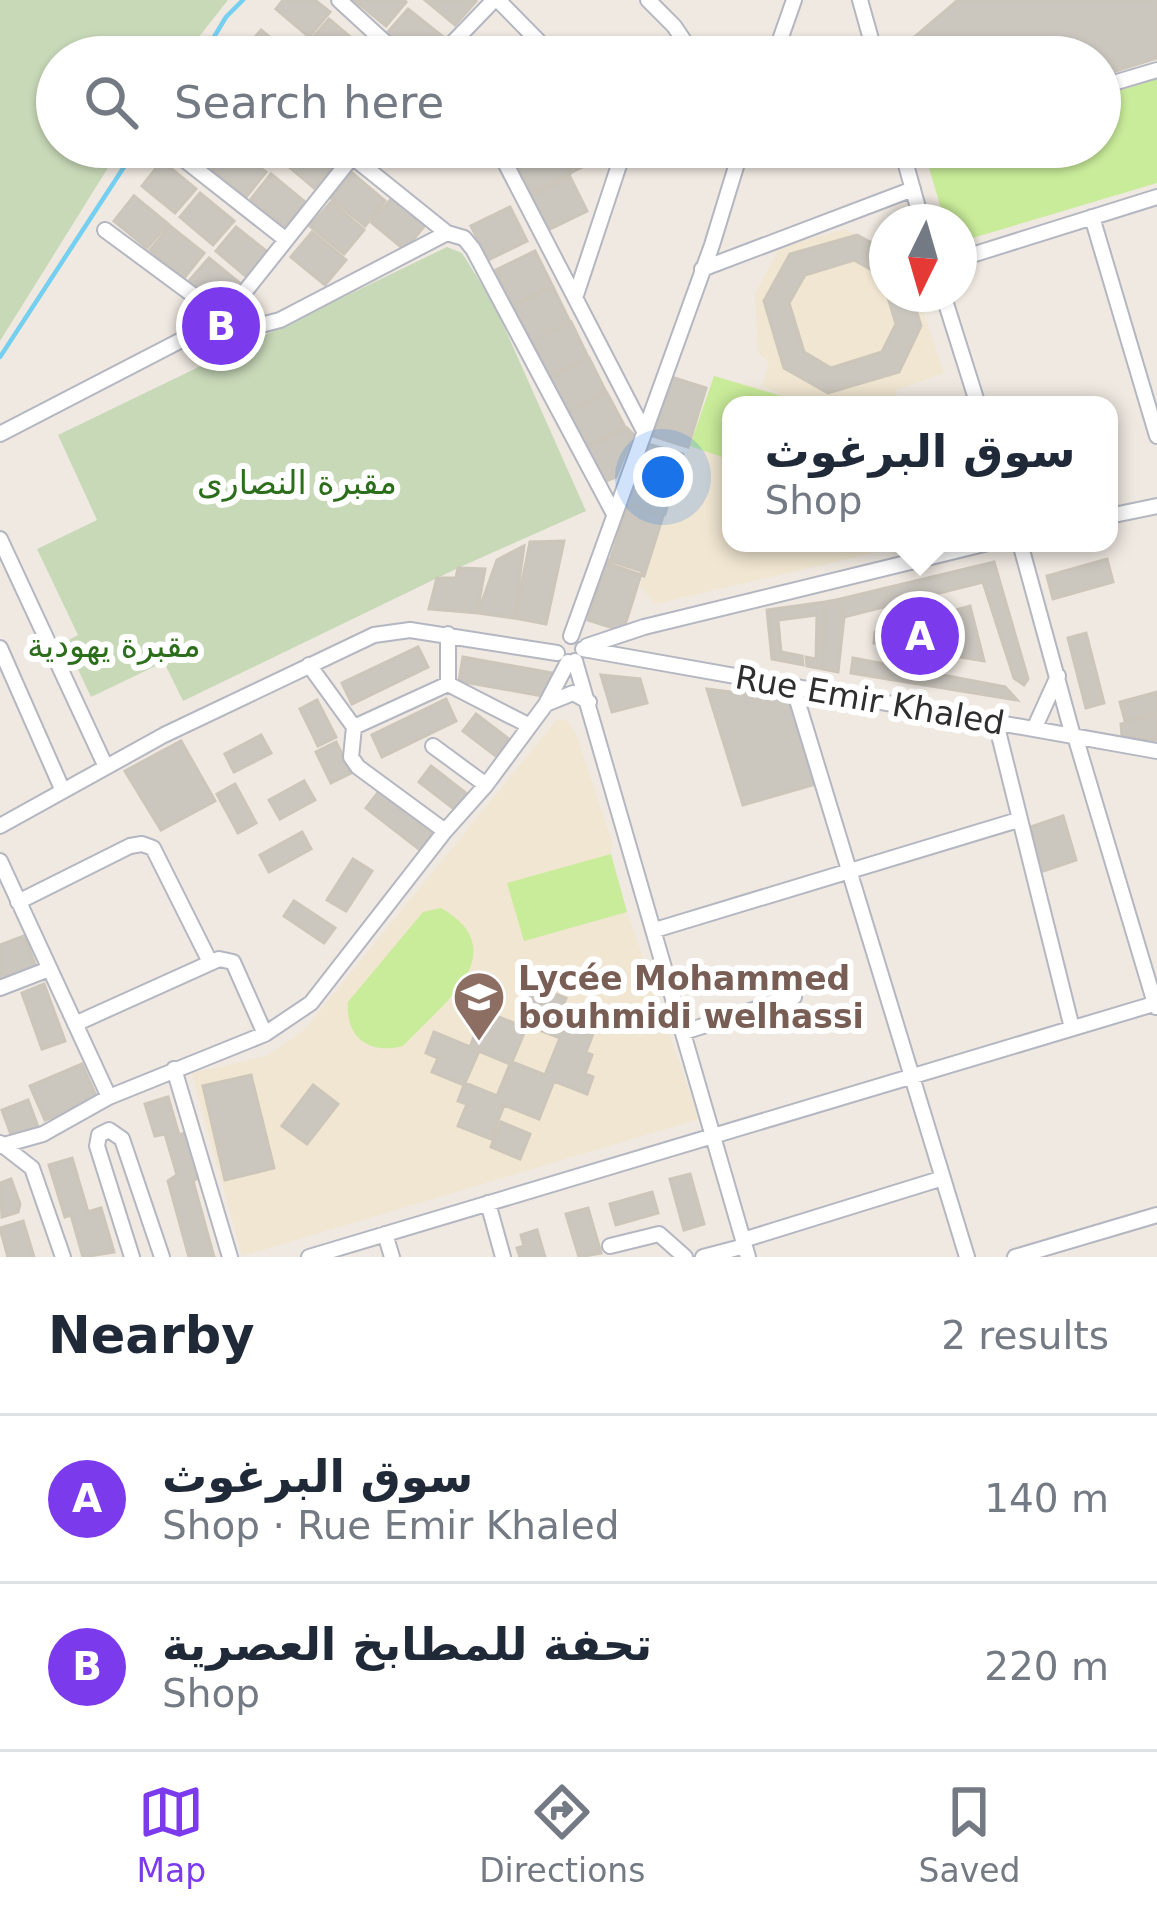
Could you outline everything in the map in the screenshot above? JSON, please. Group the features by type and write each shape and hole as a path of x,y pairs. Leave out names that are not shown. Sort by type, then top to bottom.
{"street":[{"path":"339,0 378,36"},
{"path":"460,36 496,0 533,36"},
{"path":"648,0 681,36"},
{"path":"781,36 794,0"},
{"path":"860,0 870,36"},
{"path":"1121,81 1157,70"},
{"path":"195,168 285,239"},
{"path":"0,434 224,318 337,168"},
{"path":"371,168 447,233 464,238 473,249 614,514"},
{"path":"508,168 644,430"},
{"path":"575,298 614,168"},
{"path":"0,1145 43,1134 109,1097 265,1034 311,1003 547,704 573,651 614,514 733,168"},
{"path":"907,168 917,204"},
{"path":"702,269 913,189"},
{"path":"977,253 1157,197"},
{"path":"1092,217 1157,436"},
{"path":"105,230 224,318 271,324 447,233"},
{"path":"949,312 975,396"},
{"path":"1118,514 1157,506"},
{"path":"0,538 106,767"},
{"path":"573,651 644,627 951,552"},
{"path":"309,1257 1156,1005 1023,552"},
{"path":"644,627 638,648 645,658"},
{"name":"Rue Emir Khaled","path":"0,826 309,665 374,635 410,630 645,658 794,689 1157,751"},
{"path":"448,634 448,684"},
{"path":"0,648 63,791"},
{"path":"573,651 745,1248"},
{"path":"309,665 354,727 350,757 358,767 445,831"},
{"path":"1034,729 1058,676"},
{"path":"448,684 528,725"},
{"path":"354,727 448,684"},
{"path":"794,689 967,1257"},
{"path":"547,704 574,693 590,704"},
{"path":"996,723 1072,1028"},
{"path":"433,746 486,785"},
{"path":"655,930 1018,820"},
{"path":"18,902 142,844 153,848 210,962"},
{"path":"0,861 109,1097"},
{"path":"75,1024 210,962 232,962 265,1034"},
{"path":"0,988 49,969"},
{"path":"684,1031 794,997"},
{"path":"174,1069 230,1257"},
{"path":"132,1257 98,1146 99,1136 109,1130 122,1139 162,1257"},
{"path":"0,1145 32,1168 63,1257"},
{"path":"704,1257 745,1248 943,1178"},
{"path":"488,1203 503,1257"},
{"path":"1016,1257 1157,1215"},
{"path":"385,1234 392,1257"},
{"path":"610,1246 659,1234 685,1257"}],"shaded area":[{"path":"845,229 869,241 869,312 923,312 944,373 896,390 897,396 722,396 722,552 878,552 655,604 640,586 714,376 783,395 762,386 769,362 758,352 755,294 780,247"},
{"name":"Lycée Mohammed bouhmidi welhassi","path":"557,720 566,720 576,734 612,842 627,912 699,1119 242,1256 192,1073 267,1056 304,1030"}],"green space":[{"path":"0,0 228,0 200,36 36,36 36,168 108,168 0,341"},
{"path":"1157,79 1157,183 977,237 977,204 940,204 929,168 1121,168 1121,90"},
{"name":"مقبرة النصارى","path":"447,247 462,253 494,304 586,511 183,701 164,662 91,697 65,642 78,635 37,549 97,520 58,435"},
{"path":"714,376 781,396 722,396 722,457 690,446"},
{"path":"611,854 627,912 524,941 507,883"},
{"path":"441,908 463,925 472,942 465,978 403,1046 370,1046 355,1034 348,1002 423,912"}],"building":[{"path":"283,0 315,0 330,12 308,36 276,9"},
{"path":"354,0 404,0 406,2 386,26"},
{"path":"425,0 475,0 476,1 455,25"},
{"path":"958,0 1157,0 1157,58 1121,69 1121,36 916,36"},
{"path":"408,9 442,36 391,36 387,33"},
{"path":"329,19 349,36 314,36"},
{"path":"156,168 170,168 196,189 175,213 142,186"},
{"path":"260,168 266,172 246,197 212,169"},
{"path":"290,168 332,168 314,188"},
{"path":"518,168 567,168 570,174 531,193"},
{"path":"352,173 385,201 365,226 331,198"},
{"path":"271,174 305,202 284,227 251,199"},
{"path":"570,177 587,211 548,230 532,196"},
{"path":"200,193 234,221 213,245 180,217"},
{"path":"134,196 168,224 147,248 114,221"},
{"path":"392,198 425,225 405,250 371,222"},
{"path":"331,202 364,230 344,254 310,226"},
{"path":"510,207 527,241 488,260 471,226"},
{"path":"170,226 204,253 184,278 150,250"},
{"path":"236,227 270,254 249,279 216,251"},
{"path":"312,232 346,260 325,285 291,257"},
{"path":"857,235 869,241 869,268 854,260 805,275 789,303 804,352 831,368 882,352 896,324 892,312 917,312 921,326 899,372 828,393 784,368 764,301 790,254"},
{"path":"535,251 552,285 513,305 496,270"},
{"path":"209,258 242,285 222,310 188,282"},
{"path":"553,287 570,322 531,341 514,306"},
{"path":"571,322 588,357 549,376 532,341"},
{"path":"589,358 606,392 567,411 550,377"},
{"path":"671,377 706,388 688,447 653,436"},
{"path":"607,393 625,427 586,446 569,412"},
{"path":"627,428 633,434 616,477 603,482 586,449"},
{"path":"648,444 683,454 665,514 630,503"},
{"path":"628,505 663,516 644,576 609,564"},
{"path":"564,541 546,624 515,618 530,542"},
{"path":"524,546 514,618 478,613 497,560"},
{"path":"1107,559 1113,582 1053,599 1047,576"},
{"path":"607,560 642,571 623,631 588,620"},
{"path":"994,562 1028,679 1024,685 1014,678 983,582 844,617 836,600"},
{"path":"458,568 485,569 477,613 429,609 437,578 456,578"},
{"path":"836,600 844,617 838,672 823,669 825,602"},
{"path":"825,602 823,669 807,666 806,657 816,659 817,615 778,620 781,652 802,656 803,665 772,659 767,610"},
{"path":"970,606 984,661 874,643 875,632"},
{"path":"1086,633 1104,703 1086,708 1068,638"},
{"path":"418,647 428,667 352,704 342,683"},
{"path":"463,657 552,673 548,697 459,681"},
{"path":"853,658 1005,687 1017,700 851,673"},
{"path":"601,675 640,679 647,703 612,712"},
{"path":"707,689 792,700 816,784 743,805"},
{"path":"1157,692 1157,712 1125,721 1120,702"},
{"path":"446,699 456,721 382,757 372,735"},
{"path":"317,700 336,737 318,746 300,709"},
{"path":"476,714 510,740 497,757 463,731"},
{"path":"1157,714 1157,740 1122,736 1121,724"},
{"path":"261,735 271,753 234,772 225,754"},
{"path":"181,741 215,801 161,830 125,771"},
{"path":"336,742 351,773 331,783 316,752"},
{"path":"431,766 467,794 454,809 419,782"},
{"path":"304,781 315,800 280,819 269,800"},
{"path":"235,784 256,823 238,833 217,794"},
{"path":"380,790 434,832 420,850 366,808"},
{"path":"1063,816 1076,860 1040,872 1025,829"},
{"path":"302,832 311,849 269,872 260,855"},
{"path":"353,859 372,871 346,911 327,900"},
{"path":"294,901 335,928 324,943 284,916"},
{"path":"24,936 37,969 0,983 0,945"},
{"path":"44,984 65,1041 42,1049 22,993"},
{"path":"533,985 566,998 560,1014 572,1019 578,1005 601,1013 586,1052 592,1055 585,1074 593,1077 587,1094 554,1081 539,1119 504,1105 491,1139 458,1126 467,1104 458,1101 464,1085 432,1072 438,1058 426,1053 434,1032 470,1047 484,1011 526,1028 512,1062 545,1075 560,1038 519,1022","holes":["479,1051 510,1064 497,1096 465,1083"]},
{"path":"82,1064 97,1098 45,1120 30,1086"},
{"path":"251,1075 274,1168 225,1180 203,1086"},
{"path":"313,1085 338,1104 307,1144 282,1126"},
{"path":"168,1097 179,1135 188,1132 201,1176 193,1181 214,1257 189,1257 168,1181 177,1175 165,1134 155,1136 145,1104"},
{"path":"28,1100 38,1127 12,1137 2,1110"},
{"path":"501,1122 530,1134 520,1159 491,1147"},
{"path":"72,1158 88,1212 101,1208 114,1252 83,1257 71,1215 65,1217 49,1165"},
{"path":"690,1174 704,1224 684,1230 670,1179"},
{"path":"11,1179 20,1204 18,1212 2,1217 0,1183"},
{"path":"652,1192 658,1213 616,1225 610,1204"},
{"path":"588,1208 601,1253 579,1257 566,1214"},
{"path":"23,1221 34,1257 8,1257 0,1228"},
{"path":"537,1230 545,1257 520,1257 521,1235"}],"waterway":[{"path":"215,36 243,0"},
{"path":"0,357 123,168"}],"place":[{"name":"تحفة للمطابخ العصرية","path":"221,326"},
{"name":"سوق البرغوث","path":"920,636"},
{"name":"Lycée Mohammed bouhmidi welhassi","path":"479,1043"}],"park label":[{"name":"مقبرة يهودية","path":"114,645"}]}
